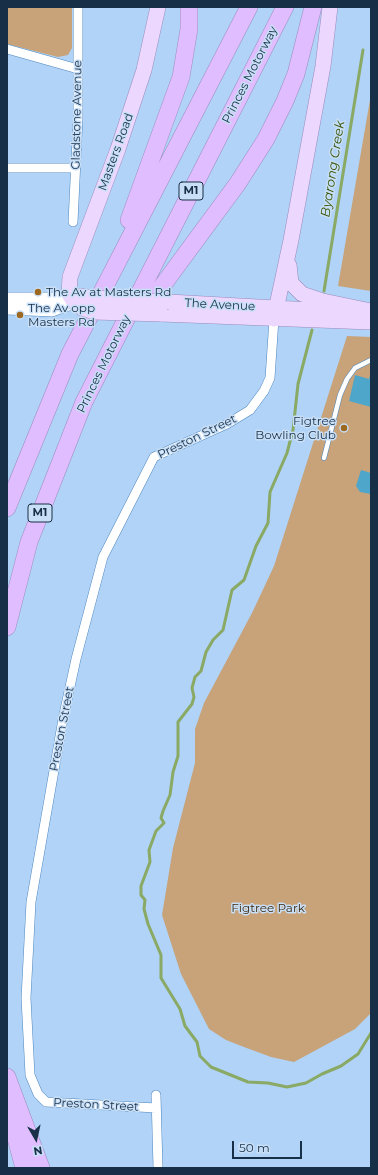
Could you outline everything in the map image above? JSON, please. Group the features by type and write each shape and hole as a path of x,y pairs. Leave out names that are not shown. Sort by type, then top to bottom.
{"highway":[{"path":"70,354 136,202 182,77 189,29 189,7"},
{"name":"M1","path":"7,508 70,354 249,7"},
{"name":"Princes Motorway","path":"7,627 29,542 84,402 285,7"},
{"path":"97,375 225,200 266,139 285,101 296,74 313,7"},
{"path":"7,1077 41,1168"},
{"path":"7,1105 24,1168"}],"main road":[{"name":"Masters Road","path":"73,299 69,283 118,149 144,70 158,7"},
{"path":"274,313 291,240 323,66 330,7"},
{"path":"291,240 290,276 292,286 298,291 323,301 371,311"},
{"path":"7,299 73,299"},
{"path":"7,308 52,310 73,299"},
{"name":"The Avenue","path":"73,299 82,308 94,312 165,308 274,313 371,314"},
{"name":"The Avenue","path":"274,313 371,322"}],"street":[{"name":"Gladstone Avenue","path":"73,222 76,168 78,7"},
{"path":"7,49 78,69"},
{"path":"7,168 76,168"},
{"name":"Preston Street","path":"156,1108 46,1102 38,1094 30,1074 26,998 31,902 63,719 76,660 103,557 154,456 227,424 250,410 264,391 270,378 274,313"},
{"path":"156,1095 158,1168"}],"lane":[{"path":"324,458 340,395 347,379 355,368 371,360"}],"green space":[{"path":"7,7 72,7 72,48 68,55 58,57 7,44"},
{"path":"371,94 371,291 338,286"},
{"name":"Figtree Park","path":"347,336 371,337 371,1013 355,1029 294,1062 271,1057 244,1047 226,1040 209,1029 181,974 162,915 173,848 195,763 195,729 204,703 252,613 274,566"}],"building":[{"path":"371,371 371,407 349,401 355,375 369,379"},
{"path":"361,470 371,473 371,494 360,492 356,486"}],"waterway":[{"name":"Byarong Creek","path":"324,291 363,50"},
{"name":"Byarong Creek","path":"312,330 298,384 293,430 287,453 270,492 268,523 256,546 244,580 232,590 223,630 213,640 206,652 201,671 195,677 192,688 194,697 192,704 178,722 178,756 173,772 170,795 161,818 164,823 156,831 149,850 150,862 141,886 141,895 145,900 144,909 148,924 161,955 161,978 180,1009 185,1026 197,1042 200,1056 211,1067 248,1082 268,1083 287,1087 306,1083 341,1066 358,1054 371,1033"}],"place":[{"name":"The Av at Masters Rd","path":"38,292"},
{"name":"The Av opp Masters Rd","path":"20,315"},
{"name":"Figtree Bowling Club","path":"344,428"}]}
